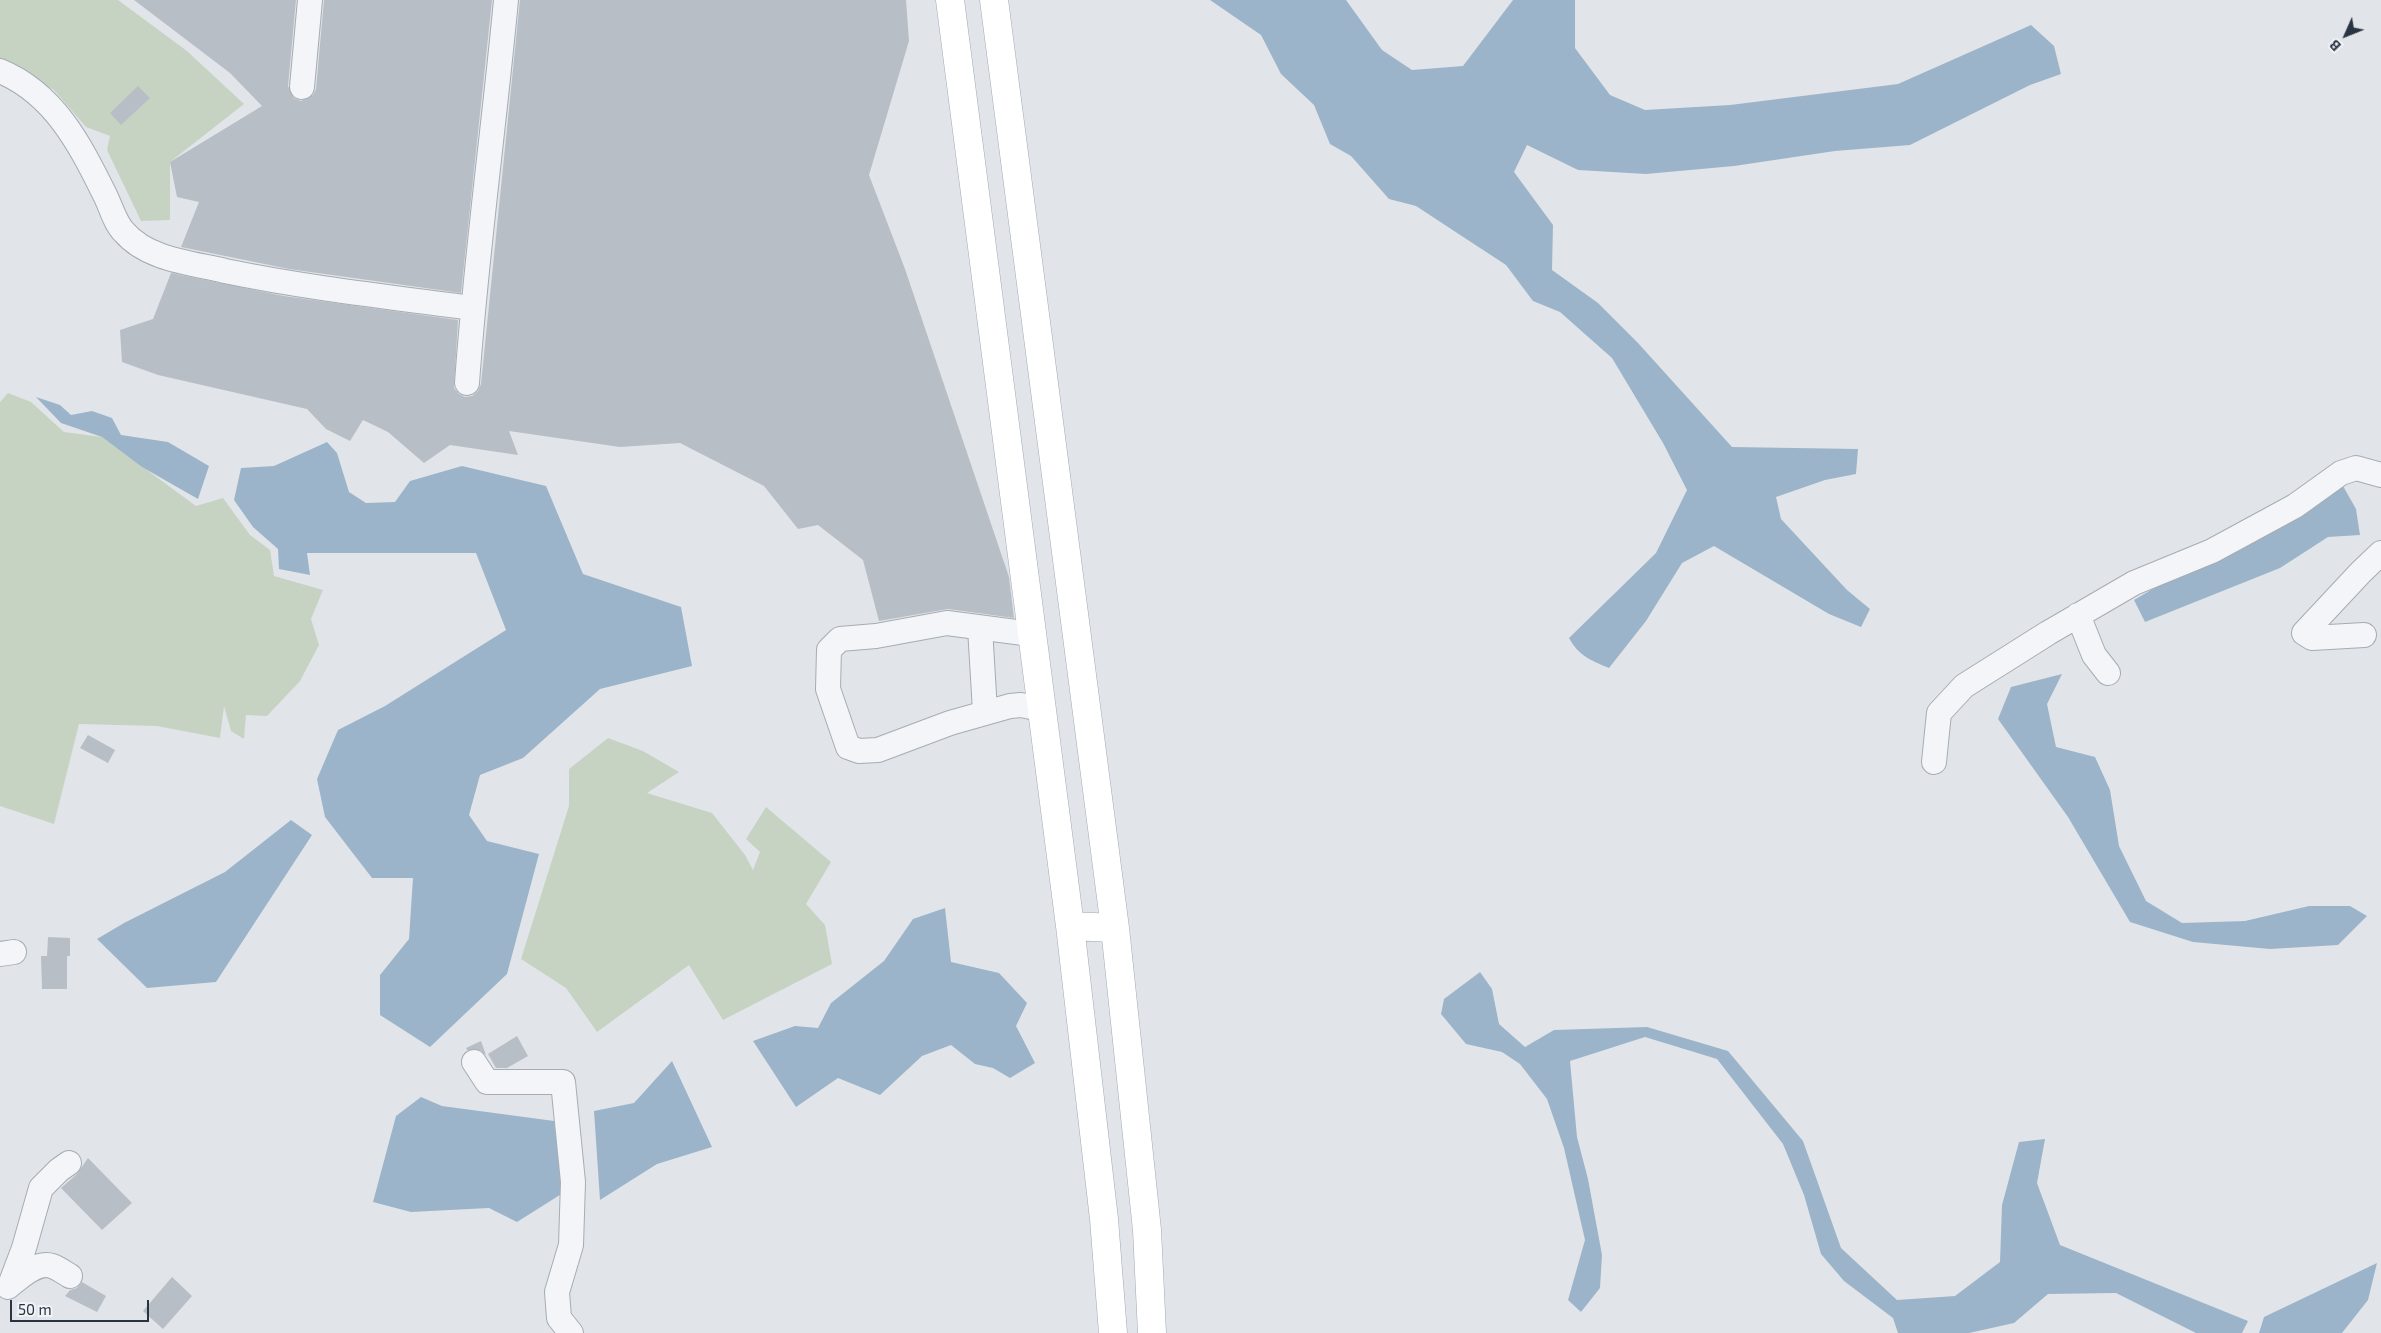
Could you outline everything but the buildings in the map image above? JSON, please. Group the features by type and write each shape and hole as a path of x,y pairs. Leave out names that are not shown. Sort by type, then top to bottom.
{"main road":[{"path":"950,0 1070,926 1104,1219 1113,1333"},
{"path":"994,0 1115,928 1147,1230 1152,1333"},
{"path":"1070,926 1115,928"}],"street":[{"path":"302,87 310,0"},
{"path":"467,383 472,308 496,109 506,0"},
{"path":"0,71 25,85 62,119 78,142 123,232 141,246 184,264 274,282 472,308"},
{"path":"1934,762 1939,713 1964,686 2134,583 2212,551 2295,506 2340,473 2356,468 2381,475"},
{"path":"2364,635 2312,638 2304,633 2381,553"},
{"path":"2078,616 2094,655 2108,673"},
{"path":"1031,634 947,623 876,636 840,639 829,650 828,689 848,746 860,751 878,750 985,712 1021,705 1041,709"},
{"path":"980,628 985,712"},
{"path":"474,1062 487,1082 562,1082 574,1182 572,1245 557,1292 559,1318 571,1333"},
{"path":"5,1290 24,1248 41,1188 59,1170 70,1163"},
{"path":"5,1290 24,1274 39,1267 51,1265 70,1276"}],"green space":[{"path":"0,0 118,0 187,51 244,104 170,162 170,220 141,221 107,150 110,136 86,127 54,90 14,67 0,63"},
{"path":"8,393 31,402 64,432 102,437 196,506 223,498 250,535 270,550 274,576 323,590 311,619 319,645 300,681 267,716 246,715 244,739 231,731 224,706 220,738 157,726 79,724 54,824 0,806 0,402"},
{"path":"608,738 643,751 679,772 647,793 712,813 745,855 753,870 760,852 746,839 766,807 831,862 806,904 825,925 832,964 723,1020 689,965 597,1032 566,988 521,959 569,806 569,769"}],"water":[{"path":"1210,0 1346,0 1382,50 1412,70 1463,66 1513,0 1575,0 1575,48 1610,95 1645,110 1730,105 1898,84 2031,25 2054,46 2061,74 2030,85 1910,145 1835,151 1734,166 1646,174 1578,170 1527,145 1514,172 1553,225 1552,270 1598,303 1638,343 1732,447 1858,449 1856,474 1825,480 1776,497 1781,519 1847,590 1870,609 1861,627 1829,614 1714,546 1682,563 1646,621 1609,668 1581,653 1569,638 1656,553 1687,490 1663,443 1612,358 1560,312 1533,301 1506,265 1416,206 1389,199 1351,156 1330,144 1314,105 1281,74 1261,35"},
{"path":"36,397 60,405 71,415 92,411 112,418 121,435 168,442 209,466 198,499 142,467 102,437 61,423"},
{"path":"327,442 337,453 349,492 366,503 395,502 410,481 462,466 546,486 583,574 681,607 692,666 600,689 523,758 480,775 469,815 487,841 539,854 507,974 430,1047 380,1015 380,975 409,939 413,878 372,878 325,817 317,779 338,730 385,706 506,630 476,553 307,553 310,575 279,569 278,549 253,527 234,500 241,468 274,466"},
{"path":"2343,486 2356,509 2360,535 2328,537 2280,568 2145,622 2134,600 2185,570"},
{"path":"2062,674 2047,704 2056,747 2095,757 2110,790 2119,846 2146,901 2182,923 2245,921 2309,906 2350,906 2367,916 2338,945 2270,949 2193,942 2130,922 2068,817 1998,719 2011,687"},
{"path":"291,820 312,835 216,982 147,988 97,939 124,923 225,872"},
{"path":"945,908 951,962 999,973 1027,1003 1016,1026 1035,1063 1010,1078 993,1068 975,1064 951,1045 922,1056 880,1095 838,1078 796,1107 753,1041 795,1026 818,1028 831,1003 884,961 913,919"},
{"path":"1480,972 1492,989 1499,1024 1525,1047 1554,1030 1647,1027 1728,1051 1803,1141 1841,1248 1897,1300 1955,1296 2000,1262 2002,1205 2019,1142 2045,1139 2037,1183 2060,1245 2248,1321 2242,1333 2196,1333 2116,1293 2048,1294 2014,1323 1969,1333 1898,1333 1893,1318 1844,1281 1821,1254 1804,1195 1783,1144 1717,1059 1645,1037 1570,1061 1577,1137 1588,1179 1602,1255 1600,1288 1581,1312 1568,1300 1585,1240 1564,1148 1547,1099 1520,1064 1502,1052 1466,1044 1441,1014 1444,999"},
{"path":"672,1061 712,1147 657,1164 600,1200 594,1111 634,1103"},
{"path":"421,1097 442,1106 554,1121 563,1193 517,1222 489,1208 411,1212 373,1202 396,1116"},
{"path":"2377,1263 2368,1300 2342,1333 2259,1333 2264,1317"}]}
